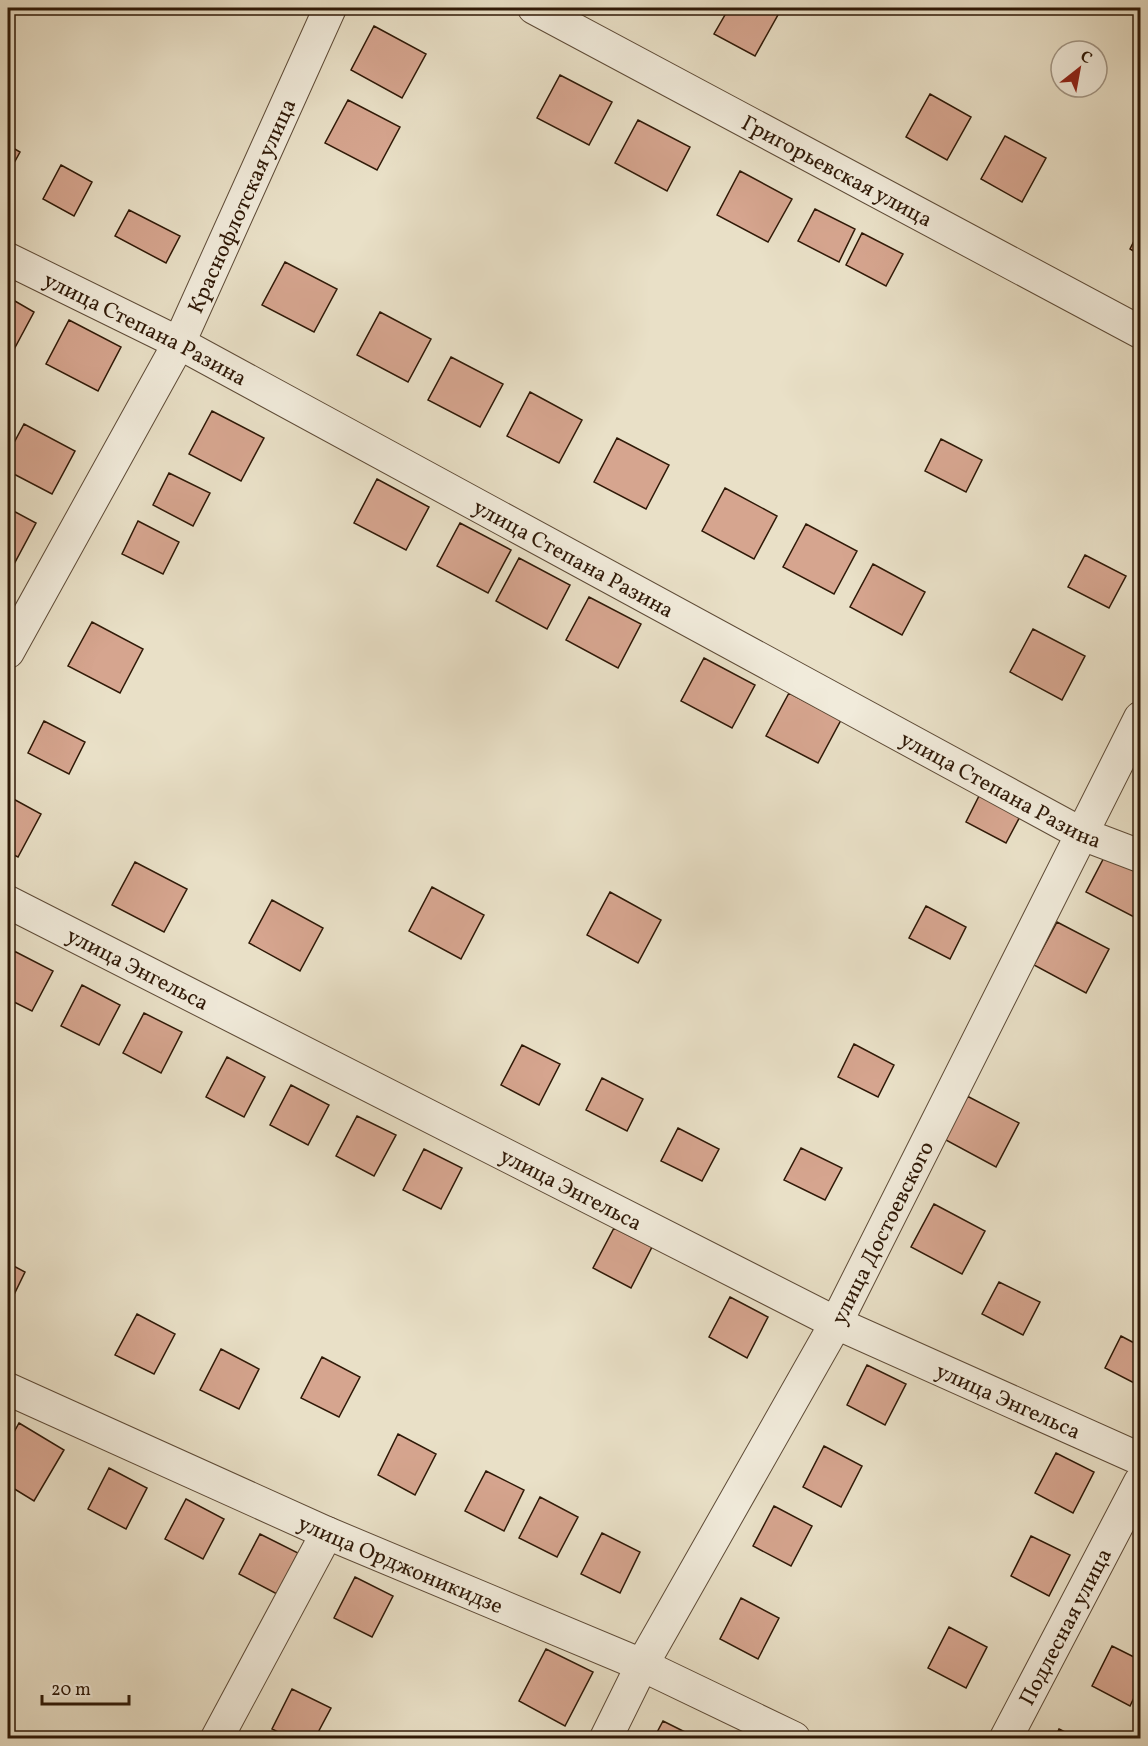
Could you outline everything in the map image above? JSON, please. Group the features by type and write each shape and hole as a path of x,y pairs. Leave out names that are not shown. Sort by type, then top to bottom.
{"street":[{"name":"Краснофлотская улица","path":"8,652 179,343 330,8"},
{"name":"Григорьевская улица","path":"534,8 1140,332"},
{"name":"улица Степана Разина","path":"8,259 179,343 1082,834 1140,856"},
{"name":"улица Достоевского","path":"606,1738 642,1665 836,1323 1140,718"},
{"name":"улица Энгельса","path":"8,902 836,1323 1140,1460"},
{"name":"улица Орджоникидзе","path":"8,1389 327,1533 642,1665 794,1738"},
{"name":"Подлесная улица","path":"1006,1738 1140,1482"},
{"path":"217,1738 327,1533"}],"building":[{"path":"729,8 769,8 779,13 755,56 714,34"},
{"path":"374,26 426,54 402,98 351,70"},
{"path":"560,75 612,102 589,145 537,118"},
{"path":"930,94 971,117 947,160 906,137"},
{"path":"348,100 400,127 377,170 325,143"},
{"path":"638,120 690,147 667,191 615,163"},
{"path":"1005,136 1046,158 1022,202 981,179"},
{"path":"8,145 20,152 8,174"},
{"path":"61,165 92,182 74,216 43,199"},
{"path":"740,171 792,199 768,242 717,215"},
{"path":"815,209 855,229 839,262 798,241"},
{"path":"129,210 180,236 166,263 115,236"},
{"path":"1140,229 1140,255 1130,249"},
{"path":"862,233 903,254 886,286 846,265"},
{"path":"285,262 337,289 314,332 262,305"},
{"path":"8,297 34,312 11,355 8,353"},
{"path":"380,312 431,339 408,382 357,355"},
{"path":"69,320 121,347 98,391 46,364"},
{"path":"451,357 503,384 480,427 428,400"},
{"path":"530,392 582,420 559,463 507,436"},
{"path":"212,411 264,438 241,481 189,454"},
{"path":"24,424 75,451 52,494 8,471 8,454"},
{"path":"617,438 669,465 646,509 594,482"},
{"path":"941,439 982,460 966,492 925,471"},
{"path":"169,473 210,493 193,526 153,505"},
{"path":"377,479 429,507 406,550 354,523"},
{"path":"725,488 777,516 754,559 702,531"},
{"path":"8,508 36,523 13,566 8,564"},
{"path":"138,521 179,542 163,574 122,554"},
{"path":"460,523 511,550 488,593 437,566"},
{"path":"806,524 857,551 834,594 783,567"},
{"path":"1085,555 1126,576 1109,608 1068,587"},
{"path":"519,558 570,585 547,629 496,601"},
{"path":"873,564 925,592 902,635 850,607"},
{"path":"589,597 641,624 618,668 566,640"},
{"path":"92,622 143,649 120,693 68,666"},
{"path":"1033,629 1085,656 1062,700 1010,672"},
{"path":"704,658 755,685 732,728 681,701"},
{"path":"789,693 841,720 818,763 766,736"},
{"path":"44,721 85,742 69,774 28,753"},
{"path":"982,790 1023,811 1006,843 966,822"},
{"path":"8,796 41,814 18,857 8,852"},
{"path":"1109,848 1140,865 1140,915 1138,919 1086,892"},
{"path":"135,862 187,889 164,932 112,905"},
{"path":"432,887 484,915 461,959 409,931"},
{"path":"610,892 661,920 638,963 587,935"},
{"path":"272,900 323,928 300,971 249,943"},
{"path":"926,906 966,927 950,959 909,938"},
{"path":"1057,922 1109,949 1086,993 1034,965"},
{"path":"14,951 53,971 32,1011 8,999 8,964"},
{"path":"82,985 120,1005 99,1045 61,1026"},
{"path":"144,1013 182,1032 161,1073 123,1053"},
{"path":"854,1044 894,1065 878,1097 838,1077"},
{"path":"522,1045 560,1064 539,1105 501,1085"},
{"path":"227,1057 265,1077 244,1117 206,1097"},
{"path":"602,1078 643,1099 627,1131 586,1110"},
{"path":"291,1085 329,1105 308,1145 270,1125"},
{"path":"967,1096 1019,1123 996,1167 944,1139"},
{"path":"357,1116 396,1135 374,1176 336,1156"},
{"path":"678,1128 719,1149 702,1181 661,1161"},
{"path":"801,1148 842,1168 825,1200 784,1180"},
{"path":"424,1149 462,1168 441,1209 403,1190"},
{"path":"934,1204 985,1231 962,1274 911,1247"},
{"path":"614,1228 652,1247 631,1288 593,1268"},
{"path":"8,1263 25,1272 8,1307"},
{"path":"999,1282 1040,1302 1023,1335 982,1314"},
{"path":"730,1297 768,1317 747,1358 709,1337"},
{"path":"137,1314 175,1334 154,1374 115,1355"},
{"path":"1121,1336 1140,1346 1140,1386 1105,1368"},
{"path":"221,1349 259,1369 239,1409 200,1390"},
{"path":"322,1357 360,1377 339,1417 301,1398"},
{"path":"867,1365 906,1384 885,1425 847,1405"},
{"path":"19,1423 64,1450 34,1501 8,1485 8,1443"},
{"path":"398,1434 436,1454 415,1495 378,1475"},
{"path":"824,1446 862,1466 841,1507 803,1487"},
{"path":"1056,1453 1094,1472 1073,1513 1035,1493"},
{"path":"109,1468 147,1488 126,1529 88,1509"},
{"path":"486,1471 524,1490 504,1531 465,1511"},
{"path":"540,1497 578,1517 557,1557 519,1538"},
{"path":"186,1499 224,1519 203,1559 165,1539"},
{"path":"774,1506 812,1526 791,1566 753,1546"},
{"path":"602,1533 640,1552 620,1593 581,1574"},
{"path":"260,1534 298,1553 277,1594 239,1574"},
{"path":"1031,1536 1070,1555 1049,1596 1011,1576"},
{"path":"355,1577 393,1596 372,1637 334,1618"},
{"path":"741,1598 779,1618 758,1659 720,1639"},
{"path":"949,1627 987,1647 966,1688 928,1668"},
{"path":"1112,1646 1140,1660 1140,1685 1130,1706 1092,1686"},
{"path":"546,1649 593,1672 565,1726 519,1701"},
{"path":"292,1689 331,1708 315,1738 290,1738 272,1729"},
{"path":"663,1721 697,1738 654,1738"},
{"path":"1059,1729 1077,1738 1055,1738"}]}
